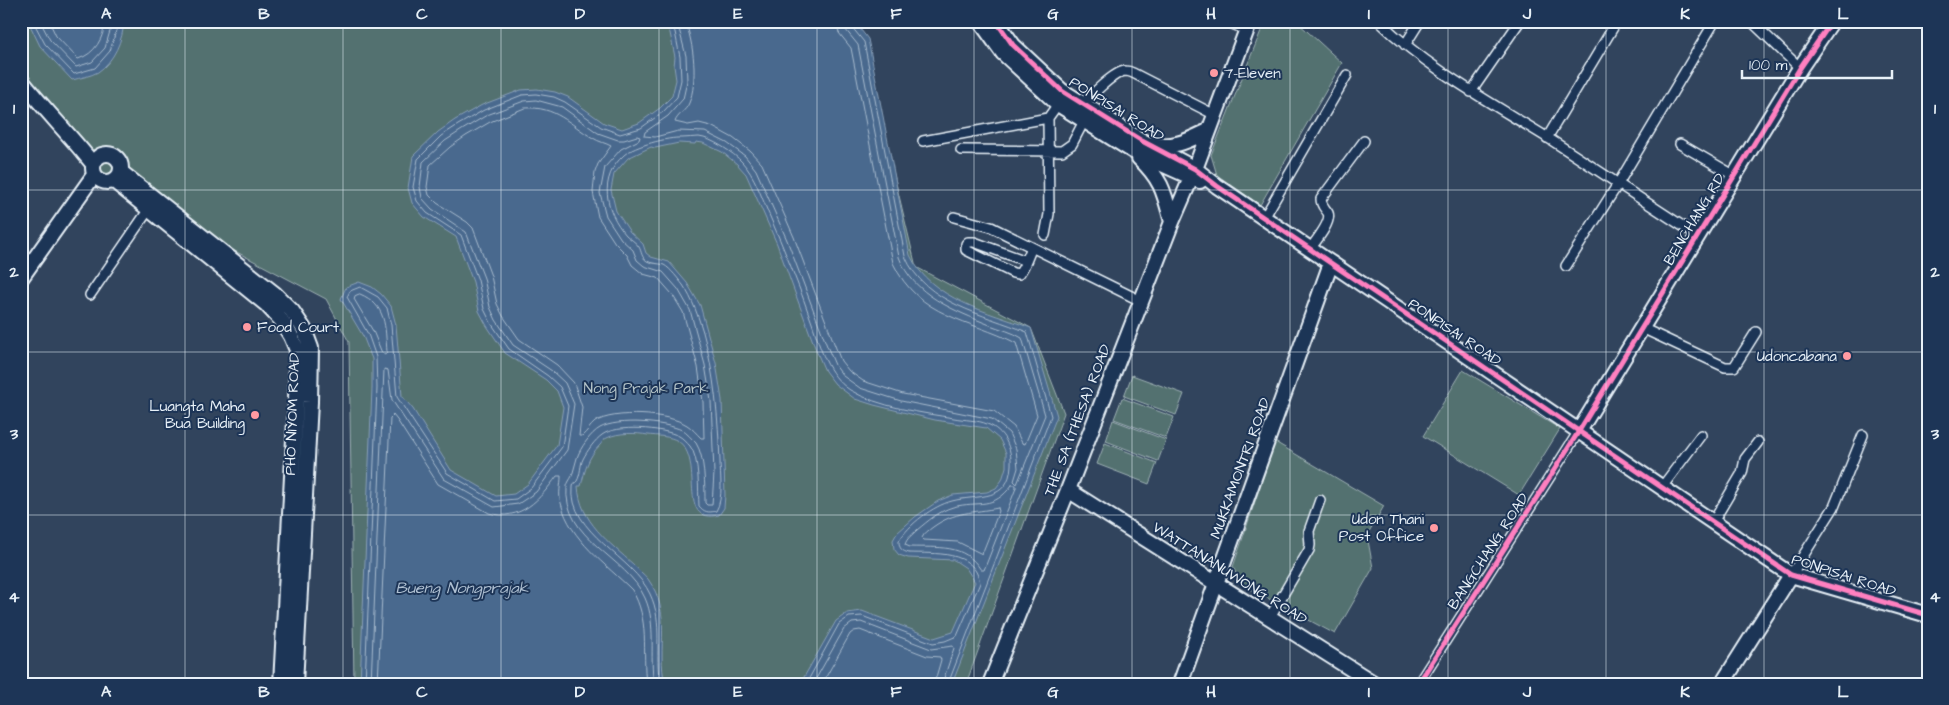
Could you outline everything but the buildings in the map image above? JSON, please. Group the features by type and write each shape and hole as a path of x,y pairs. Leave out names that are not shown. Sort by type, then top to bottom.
{"street":[{"name":"PONPISAI ROAD","path":"980,21 1002,53 1058,104 1084,120 1217,186 1792,575 1928,615"},
{"name":"PONPISAI ROAD","path":"996,21 1013,45 1062,91 1137,146"},
{"path":"1224,21 1248,25"},
{"path":"1379,21 1405,45 1471,92 1547,138 1698,236"},
{"path":"1405,45 1420,21"},
{"path":"1471,92 1520,21"},
{"path":"1547,138 1617,21"},
{"path":"1566,266 1618,184 1715,21"},
{"path":"1751,21 1800,68"},
{"name":"BENCHANG RD","path":"1580,431 1800,68 1832,21"},
{"name":"THE SA (THESA) ROAD","path":"990,684 1172,222 1194,174 1248,25"},
{"path":"1083,105 1117,74 1125,71 1133,73 1214,115"},
{"path":"1264,218 1347,75"},
{"path":"21,80 41,106 95,165 103,182 117,176 119,161 116,157 105,153 95,165 21,278"},
{"path":"1045,235 1049,214 1050,152 1048,118 1058,104"},
{"path":"924,141 1048,118"},
{"path":"961,150 1062,151 1068,148 1084,120"},
{"path":"1137,146 1164,147 1185,142 1208,131"},
{"path":"1310,249 1329,221 1328,214 1320,199 1364,141"},
{"path":"1680,144 1735,176"},
{"path":"1137,146 1164,192 1172,222"},
{"name":"PHO NIYOM ROAD","path":"117,176 149,209 266,304 281,320 291,336 296,350 296,401 281,684"},
{"name":"PHO NIYOM ROAD","path":"117,176 275,294 292,311 304,329 311,348 310,402 295,684"},
{"path":"90,295 149,209"},
{"path":"954,217 991,227 1141,301"},
{"path":"1026,261 974,242 966,244 966,250 1013,273 1019,274 1026,261 1032,247"},
{"name":"MUKKAMONTRI ROAD","path":"1180,684 1330,263"},
{"path":"1642,328 1731,368 1756,332"},
{"name":"BANGCHANG ROAD","path":"1418,684 1580,431"},
{"path":"1662,487 1702,435"},
{"path":"1722,684 1834,507 1863,435"},
{"path":"1713,522 1742,473 1745,459 1758,442"},
{"name":"WATTANANUWONG ROAD","path":"1068,490 1375,684"},
{"path":"1270,617 1309,550 1309,531 1320,500"}],"green space":[{"name":"Nong Prajak Park","path":"21,21 854,21 859,28 916,267 1031,328 1064,413 966,684 354,684 349,342 326,299 98,179 21,80"},
{"path":"1265,21 1296,21 1342,63 1260,205 1217,175 1211,155"},
{"path":"1463,370 1560,429 1519,495 1423,436"},
{"path":"1132,375 1184,394 1176,415 1124,396"},
{"path":"1122,398 1174,417 1166,438 1114,419"},
{"path":"1113,420 1166,440 1158,461 1106,441"},
{"path":"1275,442 1384,506 1367,535 1373,568 1335,634 1241,584 1233,567"},
{"path":"1105,443 1157,463 1149,484 1097,464"}],"water":[{"path":"28,21 124,21 120,43 109,62 98,72 72,80 40,46"},
{"name":"Bueng Nongprajak","path":"665,21 854,21 868,39 910,255 932,283 946,294 980,310 1031,328 1057,416 952,684 800,684 836,621 847,613 862,611 934,638 953,632 975,582 966,568 954,560 908,558 899,555 894,549 893,540 897,533 915,517 938,501 953,495 987,492 996,488 1002,480 1006,467 1006,453 1000,440 986,428 935,420 855,399 835,384 825,371 816,350 777,244 746,174 722,152 703,143 696,142 695,144 679,143 655,148 651,147 628,158 614,174 611,190 616,211 630,232 643,244 646,253 651,257 669,262 687,283 700,305 716,363 722,400 724,508 719,515 706,516 698,511 694,501 690,462 686,450 678,441 671,438 628,434 611,436 603,440 590,459 581,486 578,486 580,499 590,521 648,579 656,592 662,618 662,657 665,684 360,684 372,359 363,336 341,299 346,287 359,282 372,287 391,306 396,325 402,396 413,409 451,470 496,496 514,494 528,484 557,445 563,407 557,391 546,380 505,353 487,326 479,311 473,282 456,237 424,217 412,203 408,188 413,156 438,132 455,120 482,105 521,90 537,89 555,92 568,97 604,123 622,129 639,123 660,108 672,96 676,80 675,57 670,33"}],"cycle path":[{"path":"996,21 1013,45 1062,91 1142,141 1195,169 1217,186 1791,575 1928,615"},
{"path":"1418,684 1579,431 1800,68 1832,21"}],"place":[{"name":"7-Eleven","path":"1214,73"},
{"name":"Food Court","path":"247,327"},
{"name":"Udoncabana","path":"1847,356"},
{"name":"Luangta Maha Bua Building","path":"255,415"},
{"name":"Udon Thani Post Office","path":"1434,528"}]}
